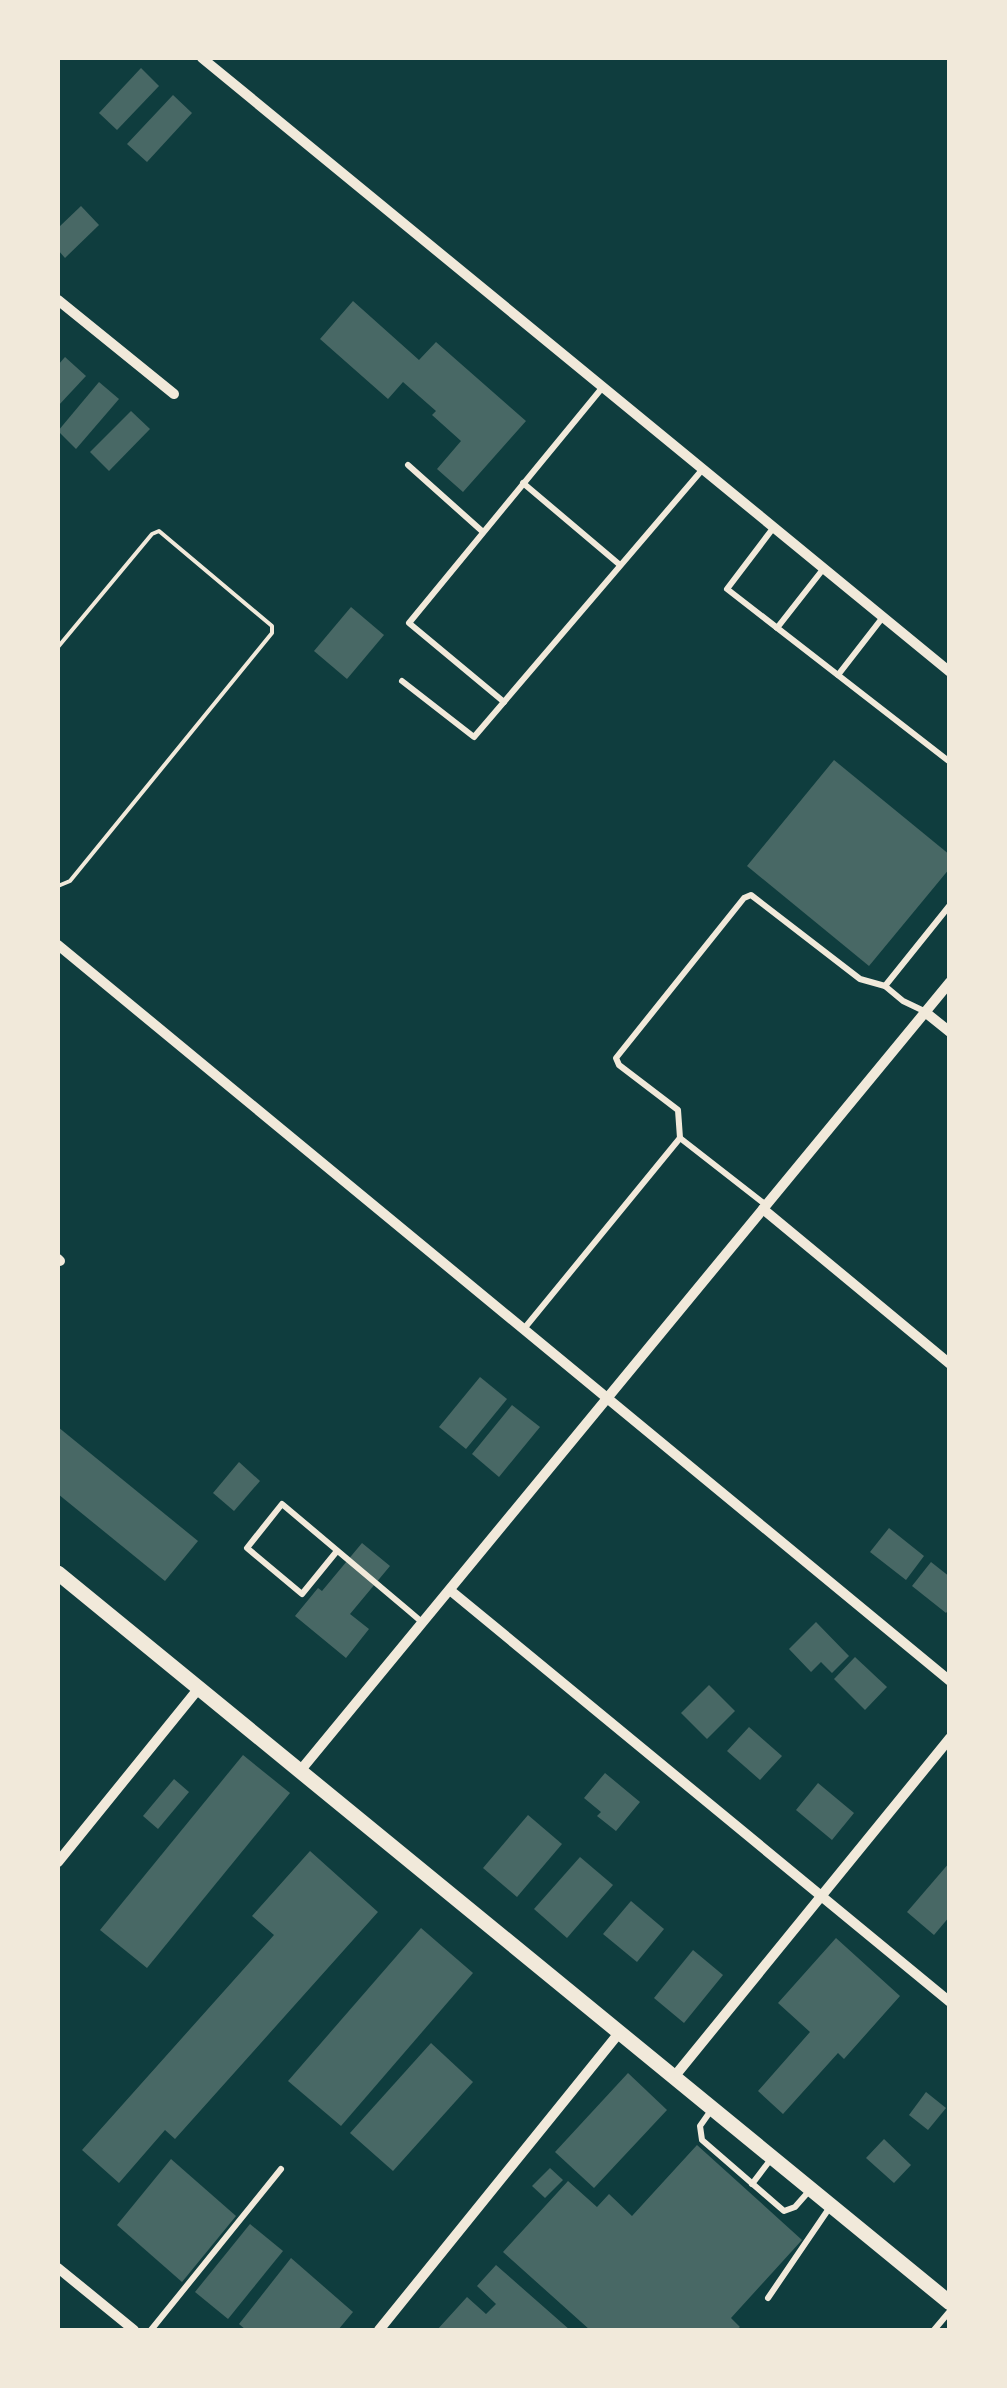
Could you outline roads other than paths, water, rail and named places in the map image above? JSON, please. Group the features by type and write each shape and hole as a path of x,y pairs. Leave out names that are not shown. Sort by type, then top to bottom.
{"street":[{"path":"202,58 950,672"},
{"path":"58,300 174,394"},
{"path":"58,945 950,1681"},
{"path":"300,1771 950,982"},
{"path":"925,1012 950,1032"},
{"path":"764,1207 950,1364"},
{"path":"58,1573 950,2303"},
{"path":"451,1591 950,2002"},
{"path":"58,1862 199,1688"},
{"path":"674,2077 950,1738"},
{"path":"379,2330 619,2032"},
{"path":"58,2268 134,2330"}],"lane":[{"path":"504,702 408,624 603,386"},
{"path":"408,464 483,532"},
{"path":"402,681 474,738 703,469"},
{"path":"523,483 620,565"},
{"path":"774,527 727,589 950,762"},
{"path":"777,628 824,568"},
{"path":"838,675 883,617"},
{"path":"524,1330 680,1138 678,1110 619,1065 616,1058 744,898 751,894 860,979 885,986 925,1012"},
{"path":"885,986 950,904"},
{"path":"680,1138 764,1207"},
{"path":"337,1551 302,1594 247,1548 282,1504 424,1623"},
{"path":"712,2108 700,2126 702,2140 784,2211 795,2207 811,2189"},
{"path":"752,2184 772,2158"},
{"path":"151,2330 281,2169"},
{"path":"768,2298 831,2206"},
{"path":"934,2330 950,2311"}]}
